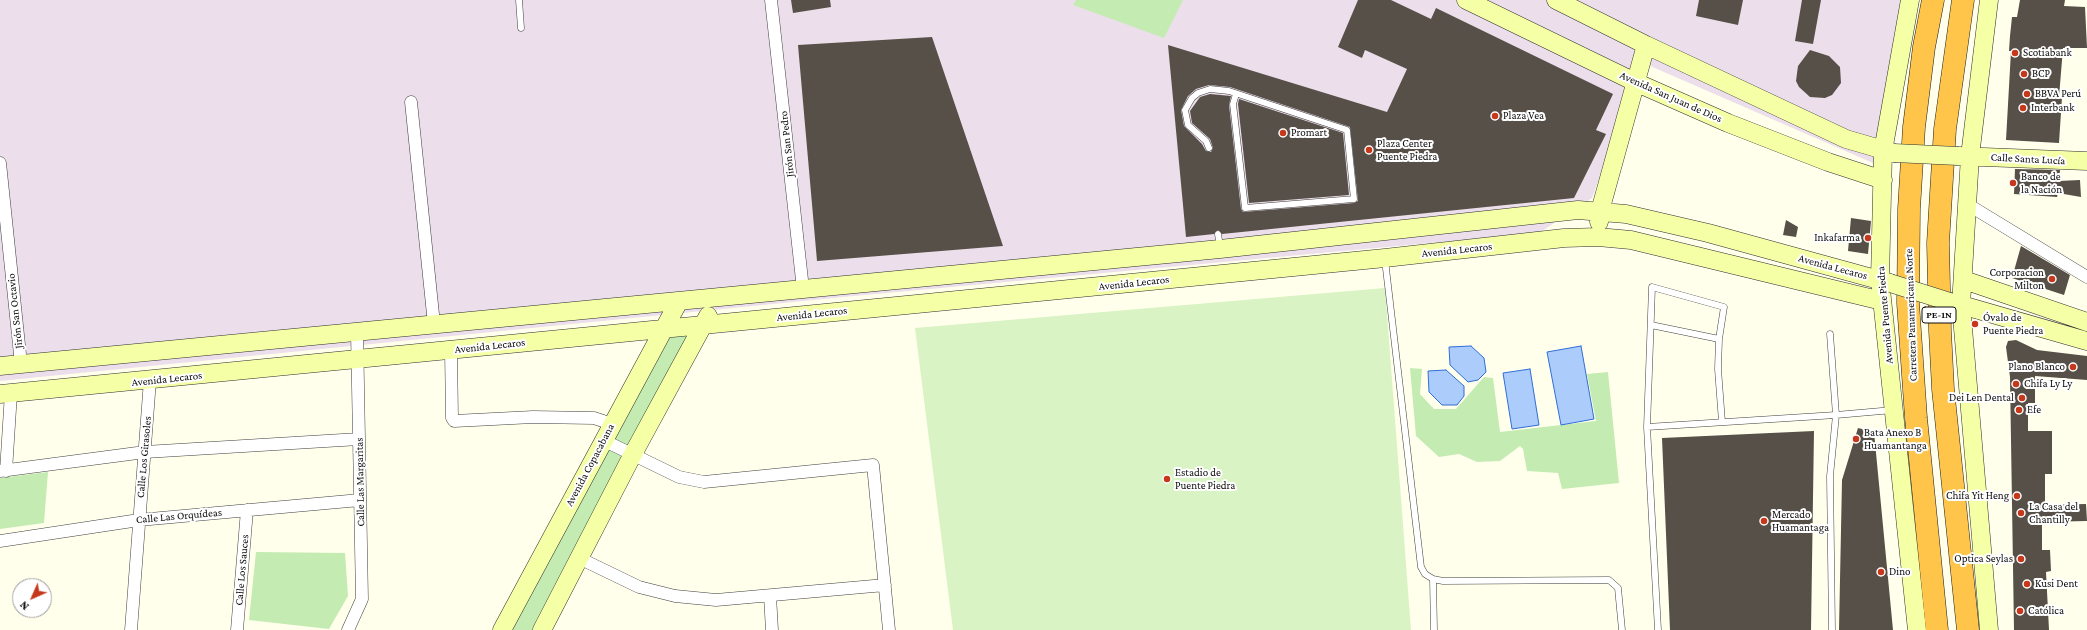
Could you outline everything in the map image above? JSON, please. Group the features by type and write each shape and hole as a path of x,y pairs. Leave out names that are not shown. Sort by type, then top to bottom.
{"highway":[{"name":"Carretera Panamericana Norte","path":"1933,0 1921,69 1914,127 1909,209 1908,303 1915,410 1937,630"},
{"name":"PE-1N","path":"1963,0 1945,129 1938,250 1939,324 1943,390 1968,630"}],"main road":[{"name":"Avenida San Juan de Dios","path":"1466,0 1635,82 1728,123 1828,162 1883,180"},
{"path":"1556,0 1646,45 1846,139 1889,152 1964,156"},
{"name":"Avenida Puente Piedra","path":"1910,0 1889,152 1883,180 1885,281 1882,301 1917,630"},
{"path":"1989,0 1964,156 1967,204 1964,280 1956,304 1989,630"},
{"path":"1598,237 1600,210 1646,45"},
{"name":"Calle Santa Lucía","path":"1964,156 2087,161"},
{"name":"Avenida Lecaros","path":"0,366 803,289 1219,241 1578,210 1600,210 1626,214 1708,233 1885,281 1956,304 2087,341"},
{"name":"Avenida Lecaros","path":"5,394 1385,258 1564,238 1598,237 1631,240 1882,301"},
{"path":"1964,280 2087,322"},
{"path":"542,630 633,454 704,324 716,297"},
{"name":"Avenida Copacabana","path":"502,630 679,300"}],"street":[{"name":"Jirón San Pedro","path":"771,0 803,289"},
{"path":"410,102 434,324"},
{"name":"Jirón San Octavio","path":"0,163 21,364"},
{"path":"1967,204 2087,277"},
{"name":"Calle Las Margaritas","path":"348,630 362,599 357,332"},
{"path":"450,350 452,418 454,421 533,417 594,418 612,424"},
{"name":"Calle Los Girasoles","path":"131,630 150,380"},
{"path":"5,394 3,471 145,452 359,439"},
{"path":"603,440 679,477 704,482 873,466 889,630"},
{"name":"Calle Las Orquídeas","path":"0,541 139,520 360,500"},
{"name":"Calle Los Sauces","path":"237,630 246,510"},
{"path":"579,558 639,587 675,596 716,600 885,585"},
{"path":"770,596 772,630"}],"lane":[{"path":"519,0 521,28"},
{"path":"1208,148 1206,141 1188,125 1186,110 1188,103 1198,93 1210,89 1236,94 1347,130 1354,199 1245,208 1234,104 1236,94"},
{"path":"1385,258 1421,567 1425,574 1433,579 1443,581 1609,580 1618,588 1622,630"},
{"path":"1658,630 1647,427 1652,287 1724,307 1718,369 1722,422"},
{"path":"1651,325 1720,339"},
{"path":"1830,334 1836,415 1830,476 1832,630"},
{"path":"1647,427 1894,410"},
{"path":"1433,579 1434,630"}],"shaded area":[{"path":"0,0 1919,0 1889,170 1641,62 1592,198 1539,233 843,297 0,381"}],"green space":[{"path":"1076,0 1183,0 1164,38 1073,5"},
{"name":"Estadio de Puente Piedra","path":"1385,288 1411,630 953,630 915,328"},
{"path":"699,328 631,451 607,438 667,332"},
{"path":"1410,368 1422,369 1420,394 1434,409 1456,409 1484,377 1493,378 1500,432 1596,421 1587,374 1608,372 1619,483 1562,489 1558,473 1527,471 1523,449 1520,446 1500,461 1477,462 1459,454 1439,457 1416,436"},
{"path":"605,445 628,456 536,630 508,630"},
{"path":"48,472 44,523 0,529 0,478"},
{"path":"256,552 345,553 348,596 329,629 249,620"}],"water":[{"path":"1471,346 1484,358 1486,372 1478,380 1468,382 1450,365 1449,347"},
{"path":"1581,346 1594,419 1561,425 1547,352"},
{"path":"1530,369 1539,425 1512,429 1503,373"},
{"path":"1446,370 1464,386 1464,396 1457,405 1442,405 1429,392 1428,371"}],"building":[{"path":"791,0 830,0 831,7 793,13"},
{"path":"1358,0 1391,0 1431,19 1436,8 1613,94 1596,130 1606,134 1574,198 1222,234 1218,230 1214,234 1186,237 1168,45 1387,112 1407,69 1365,50 1362,58 1338,47","holes":["1209,85 1230,87 1350,127 1358,201 1354,203 1243,212 1241,209 1229,105 1231,96 1210,94 1200,97 1190,111 1192,123 1210,139 1213,148 1211,152 1206,151 1202,144 1184,126 1181,110 1188,96 1196,89"]},
{"path":"1699,0 1743,0 1738,25 1696,16"},
{"path":"1802,0 1821,0 1813,44 1795,41"},
{"path":"2020,0 2065,0 2064,6 2085,7 2087,48 2063,48 2059,97 2062,97 2059,143 2006,140 2011,51 2009,51 2010,36 2012,17 2017,17"},
{"path":"932,37 1003,246 817,261 798,45"},
{"path":"1810,50 1829,56 1840,67 1841,83 1832,95 1825,98 1810,97 1799,87 1796,81 1798,66"},
{"path":"1239,99 1343,133 1349,195 1249,203 1238,104"},
{"path":"2015,169 2060,170 2059,181 2080,180 2081,197 2058,193 2057,197 2014,194"},
{"path":"1851,218 1871,221 1868,254 1848,251"},
{"path":"1786,220 1798,227 1796,237 1783,235"},
{"path":"2021,246 2070,275 2064,295 2012,278"},
{"path":"2016,340 2037,350 2087,356 2087,380 2035,376 2035,403 2028,403 2028,431 2052,431 2052,474 2045,474 2045,505 2086,504 2087,521 2042,522 2042,550 2050,550 2051,571 2046,572 2049,630 2014,630 2010,377 2006,347 2008,341"},
{"path":"1858,428 1874,432 1893,630 1839,630 1842,480"},
{"path":"1814,431 1811,630 1670,630 1662,438"}],"place":[{"name":"Scotiabank","path":"2015,53"},
{"name":"BCP","path":"2024,74"},
{"name":"BBVA Perú","path":"2027,94"},
{"name":"Interbank","path":"2023,108"},
{"name":"Plaza Vea","path":"1495,116"},
{"name":"Promart","path":"1283,133"},
{"name":"Plaza Center Puente Piedra","path":"1369,150"},
{"name":"Banco de la Nación","path":"2013,183"},
{"name":"Inkafarma","path":"1868,238"},
{"name":"Corporacion Milton","path":"2052,279"},
{"name":"Óvalo de Puente Piedra","path":"1975,324"},
{"name":"Plano Blanco","path":"2073,367"},
{"name":"Chifa Ly Ly","path":"2016,384"},
{"name":"Dei Len Dental","path":"2022,398"},
{"name":"Efe","path":"2019,410"},
{"name":"Bata Anexo B Huamantanga","path":"1856,439"},
{"name":"Estadio de Puente Piedra","path":"1167,479"},
{"name":"Chifa Yit Heng","path":"2017,496"},
{"name":"La Casa del Chantilly","path":"2021,513"},
{"name":"Mercado Huamantaga","path":"1764,521"},
{"name":"Optica Seylas","path":"2021,559"},
{"name":"Dino","path":"1881,572"},
{"name":"Kusi Dent","path":"2027,584"},
{"name":"Católica","path":"2020,611"}]}
